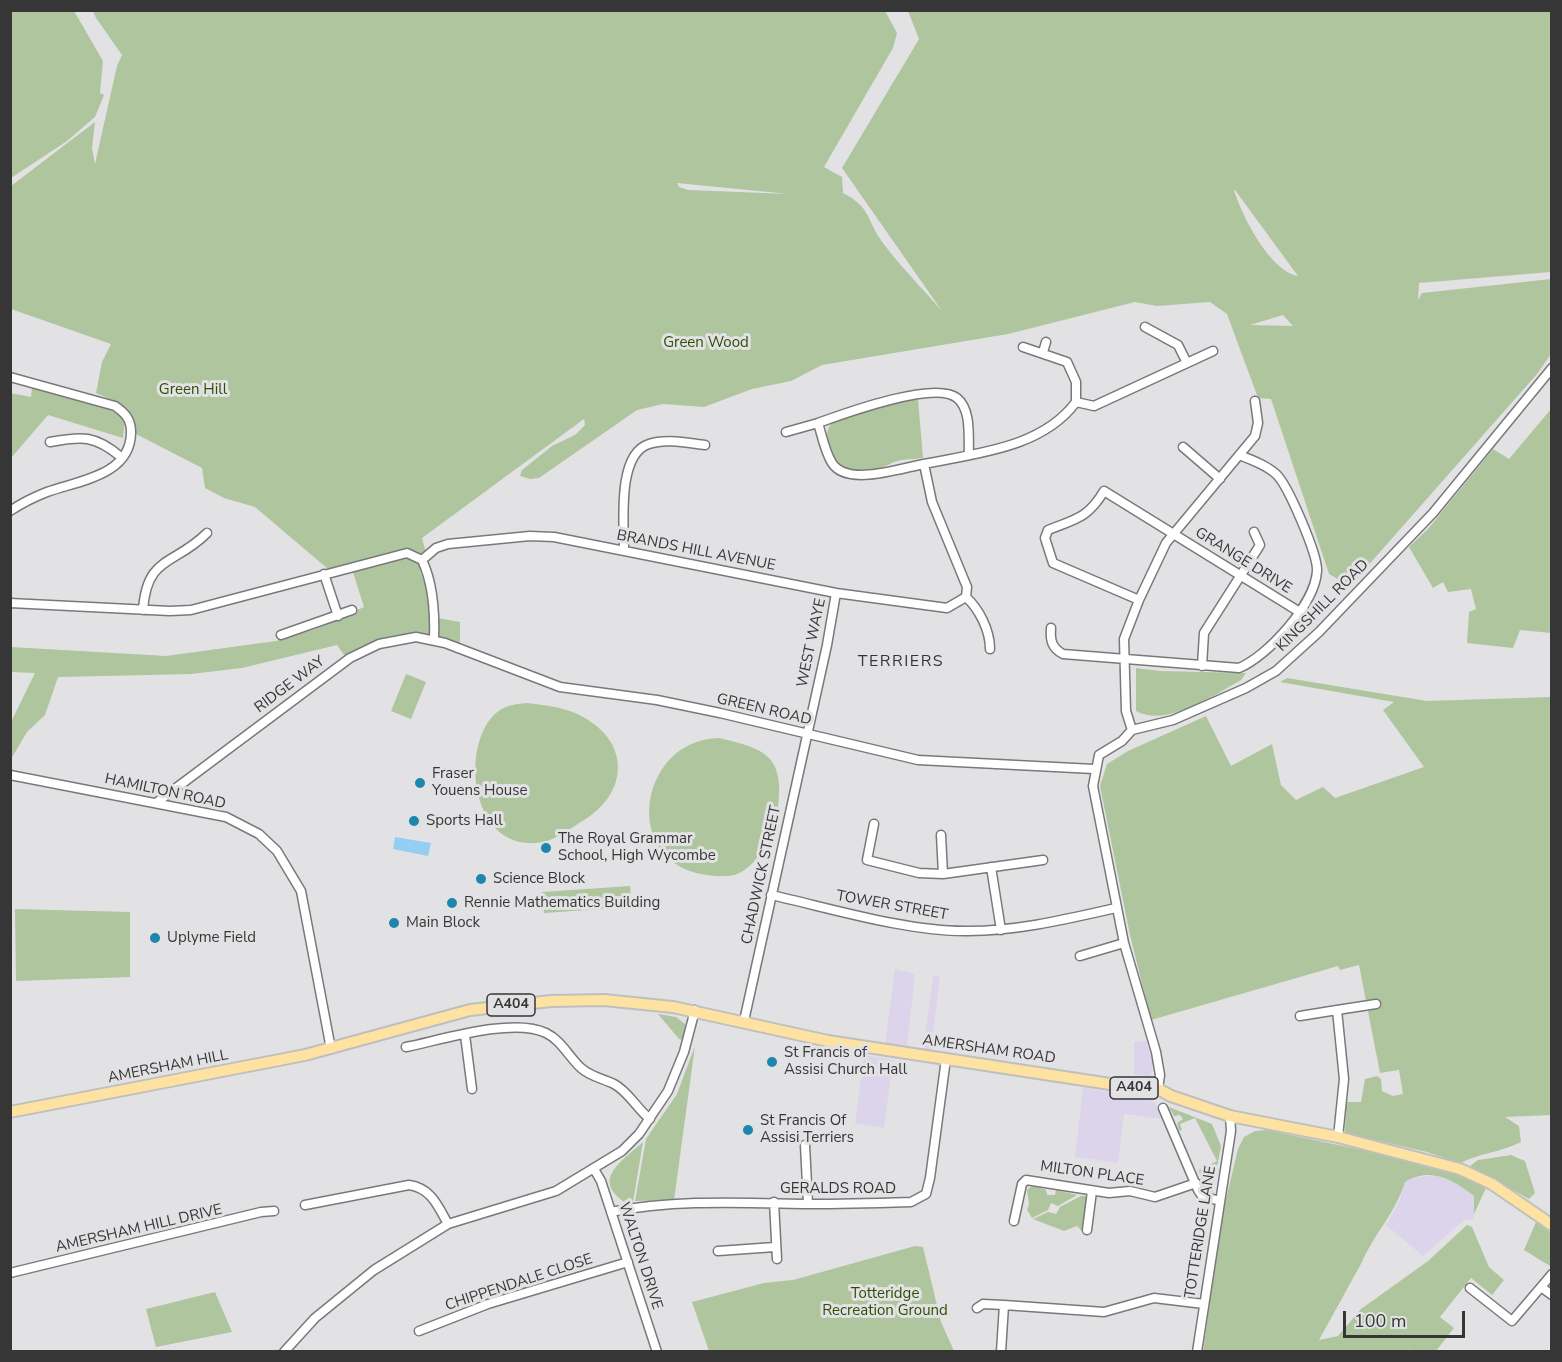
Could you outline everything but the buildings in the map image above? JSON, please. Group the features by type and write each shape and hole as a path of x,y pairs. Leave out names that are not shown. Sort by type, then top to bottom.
{"main road":[{"name":"AMERSHAM ROAD","path":"331,1049 470,1010 528,1003 604,1000 695,1010 828,1041 1143,1089 1158,1089 1171,1096 1230,1116 1338,1137 1460,1169 1492,1184 1551,1226"},
{"name":"AMERSHAM HILL","path":"10,1112 331,1049"}],"street":[{"path":"1145,327 1178,345 1186,361"},
{"path":"1043,352 1046,342"},
{"path":"818,423 832,463 843,474 858,476 999,449 1053,426 1066,416 1076,402 1076,382 1066,362 1043,352 1023,347"},
{"path":"1076,402 1094,405 1186,361 1213,351"},
{"name":"KINGSHILL ROAD","path":"1094,769 1099,755 1122,741 1132,730 1173,720 1246,688 1276,671 1319,632 1433,513 1551,368"},
{"path":"10,377 115,406 127,416 131,429 129,444 121,457 96,477 30,499 10,511"},
{"path":"786,432 818,423 868,404 942,393 956,397 966,411 969,455"},
{"path":"1132,730 1126,711 1124,639 1139,600 1166,543 1255,436 1257,423 1255,401"},
{"path":"50,442 80,436 106,444 121,457"},
{"path":"624,550 628,467 635,452 650,443 682,442 705,446"},
{"path":"1183,447 1220,479"},
{"path":"1051,628 1050,639 1055,650 1063,654 1239,669 1284,635 1312,589 1317,570 1314,556 1285,485 1264,466 1239,455"},
{"path":"924,464 932,502 967,587 966,597 976,607 990,640 990,649"},
{"name":"GRANGE DRIVE","path":"1139,600 1053,562 1045,538 1048,530 1084,516 1092,510 1104,491 1298,611"},
{"path":"1202,666 1204,633 1260,545 1254,532"},
{"path":"143,610 144,592 154,570 186,552 207,533"},
{"name":"BRANDS HILL AVENUE","path":"422,560 436,548 448,544 530,536 554,537 836,593 947,608 966,597"},
{"path":"10,603 170,611 212,606 407,553 422,560 432,594 434,640"},
{"path":"324,574 338,616"},
{"name":"WEST WAYE","path":"806,733 827,645 836,593"},
{"path":"281,635 352,610"},
{"name":"RIDGE WAY","path":"156,803 357,654 391,641 416,637 434,640"},
{"name":"GREEN ROAD","path":"434,640 560,687 657,700 918,760 1094,769"},
{"name":"CHADWICK STREET","path":"744,1022 806,733"},
{"path":"1094,769 1093,786 1116,908 1156,1052 1160,1075 1158,1089"},
{"name":"HAMILTON ROAD","path":"10,775 225,817 251,830 277,851 301,891 331,1049"},
{"path":"177,788 183,808"},
{"path":"874,824 867,860 919,873 943,874 1043,860"},
{"path":"941,835 943,874"},
{"path":"991,867 1001,930"},
{"name":"TOWER STREET","path":"771,895 921,928 966,932 1001,930 1116,908"},
{"path":"1080,956 1124,943"},
{"path":"1300,1016 1376,1004"},
{"path":"284,1352 315,1317 374,1270 448,1224 556,1191 622,1151 650,1119 668,1091 679,1067 695,1010"},
{"path":"1337,1010 1344,1079 1338,1137"},
{"path":"406,1047 465,1035 523,1028 545,1032 555,1039 585,1071 615,1084 650,1119"},
{"path":"465,1035 472,1089"},
{"name":"GERALDS ROAD","path":"611,1212 643,1206 774,1202 911,1203 926,1194 946,1059"},
{"path":"1163,1108 1202,1196 1220,1201"},
{"name":"TOTTERIDGE LANE","path":"1197,1352 1231,1131 1230,1116"},
{"path":"805,1145 808,1204"},
{"name":"WALTON DRIVE","path":"594,1169 601,1181 657,1352"},
{"name":"MILTON PLACE","path":"1014,1221 1022,1184 1026,1180 1092,1191 1130,1191 1155,1197 1196,1183"},
{"path":"305,1205 409,1185 420,1186 436,1203 448,1224"},
{"path":"1087,1230 1092,1191"},
{"path":"774,1202 777,1259"},
{"name":"AMERSHAM HILL DRIVE","path":"10,1273 261,1212 274,1211"},
{"path":"718,1251 775,1247"},
{"name":"CHIPPENDALE CLOSE","path":"419,1331 488,1304 628,1262"},
{"path":"1470,1288 1512,1322 1551,1274"},
{"path":"1541,1287 1551,1295"},
{"path":"977,1308 983,1304 1104,1312 1154,1298 1204,1304"},
{"path":"1001,1352 1004,1305"}],"shaded area":[{"path":"895,969 915,974 907,1047 885,1044"},
{"path":"933,976 940,977 931,1051 923,1050"},
{"path":"1146,1041 1154,1064 1149,1076 1134,1074 1134,1042"},
{"path":"864,1055 893,1060 884,1128 855,1123"},
{"path":"1083,1087 1154,1101 1162,1119 1124,1114 1118,1163 1075,1157"},
{"path":"1435,1175 1460,1185 1474,1196 1474,1214 1473,1219 1464,1220 1423,1256 1386,1225 1399,1202 1405,1182 1412,1178"}],"green space":[{"path":"11,10 74,11 103,61 100,93 104,95 95,117 67,141 11,178"},
{"path":"93,11 885,11 897,33 893,48 824,167 842,177 843,193 864,209 883,243 942,311 842,168 919,39 908,11 1551,11 1551,272 1419,283 1418,300 1422,293 1551,279 1551,354 1537,374 1350,586 1329,574 1271,399 1258,398 1227,314 1210,302 1157,306 1135,302 1008,334 822,365 791,381 752,389 704,407 663,404 637,410 539,478 530,479 520,476 522,470 552,446 575,435 585,425 584,419 422,538 429,564 420,571 438,618 460,622 460,645 411,633 380,640 345,656 337,645 242,668 191,674 58,677 45,715 27,732 11,759 10,724 35,673 11,672 11,647 166,656 276,641 316,629 364,607 350,563 328,569 255,507 224,498 205,488 202,468 136,434 128,411 113,400 96,393 102,362 111,344 11,309 11,186 95,122 92,148 95,164 117,66 122,55","holes":["677,183 789,194 688,190 679,187","1234,190 1298,276 1277,264 1268,253 1250,227","1283,315 1293,326 1249,325"]},
{"path":"32,388 111,410 125,419 123,438 48,415 11,458 10,393 31,397"},
{"path":"918,399 923,458 897,461 876,469 858,472 843,466 837,460 827,437 831,424 875,407"},
{"path":"1551,409 1551,633 1520,630 1513,648 1467,643 1469,612 1476,609 1471,589 1448,592 1443,582 1433,588 1409,547 1428,529 1493,449 1509,459"},
{"path":"1136,668 1160,671 1246,673 1241,680 1190,708 1175,713 1148,715 1136,711"},
{"path":"406,674 426,682 411,719 391,711"},
{"path":"1287,678 1427,701 1551,697 1551,1115 1505,1117 1519,1126 1521,1142 1460,1163 1427,1152 1345,1133 1346,1102 1361,1102 1365,1079 1377,1076 1381,1079 1382,1091 1393,1096 1403,1094 1399,1070 1380,1073 1359,965 1340,970 1338,966 1151,1020 1130,935 1100,786 1107,764 1128,751 1206,716 1231,766 1272,744 1281,785 1296,800 1323,787 1335,798 1424,767 1383,710 1394,702 1280,682"},
{"path":"526,703 570,711 599,728 610,740 616,754 618,768 616,782 599,809 564,833 543,842 518,841 499,831 485,814 478,792 475,768 478,744 487,724 503,708"},
{"path":"719,738 746,745 770,759 777,772 779,788 778,807 765,845 755,861 742,872 728,876 692,872 667,857 653,835 649,809 655,783 669,761 690,744"},
{"path":"630,886 632,907 544,913 542,892"},
{"path":"15,909 130,912 130,977 16,981"},
{"path":"658,1014 676,1017 685,1024 684,1040 679,1039"},
{"path":"695,1046 674,1200 635,1201 646,1139 677,1094"},
{"path":"1169,1107 1212,1124 1221,1146 1212,1193 1204,1191 1199,1170 1217,1161 1195,1118 1180,1124 1182,1130 1179,1131 1177,1123 1183,1119 1180,1115 1174,1116"},
{"path":"1267,1130 1414,1161 1466,1178 1486,1188 1474,1214 1474,1196 1450,1180 1424,1175 1405,1182 1396,1204 1319,1340 1338,1336 1361,1309 1428,1261 1467,1225 1472,1227 1489,1267 1504,1280 1492,1295 1471,1278 1440,1317 1454,1328 1436,1351 1411,1351 1409,1349 1408,1352 1203,1352 1222,1216 1238,1149 1244,1137 1255,1131"},
{"path":"643,1142 633,1202 626,1203 615,1194 610,1186 610,1178 613,1170"},
{"path":"1511,1155 1525,1161 1535,1193 1529,1199 1470,1166 1478,1160"},
{"path":"1033,1185 1046,1190 1047,1195 1055,1195 1056,1190 1077,1195 1058,1206 1051,1203 1048,1210 1032,1218 1027,1210 1029,1204 1027,1190"},
{"path":"1081,1196 1088,1196 1085,1229 1082,1231 1077,1226 1064,1231 1033,1219 1048,1212 1056,1214 1060,1207"},
{"path":"1536,1222 1551,1233 1550,1266 1524,1250"},
{"name":"Totteridge Recreation Ground","path":"915,1246 923,1247 941,1322 954,1351 709,1351 692,1302 764,1283 793,1280"},
{"path":"215,1292 232,1332 156,1347 146,1309"}],"water":[{"path":"395,837 431,843 428,856 393,849"}],"place":[{"name":"Fraser Youens House","path":"420,783"},
{"name":"Sports Hall","path":"414,821"},
{"name":"The Royal Grammar School, High Wycombe","path":"546,848"},
{"name":"Science Block","path":"481,879"},
{"name":"Rennie Mathematics Building","path":"452,903"},
{"name":"Main Block","path":"394,923"},
{"name":"Uplyme Field","path":"155,938"},
{"name":"St Francis of Assisi Church Hall","path":"772,1062"},
{"name":"St Francis Of Assisi Terriers","path":"748,1130"}],"district":[{"name":"TERRIERS","path":"901,662"}],"park label":[{"name":"Green Wood","path":"706,343"},
{"name":"Green Hill","path":"193,390"}]}
